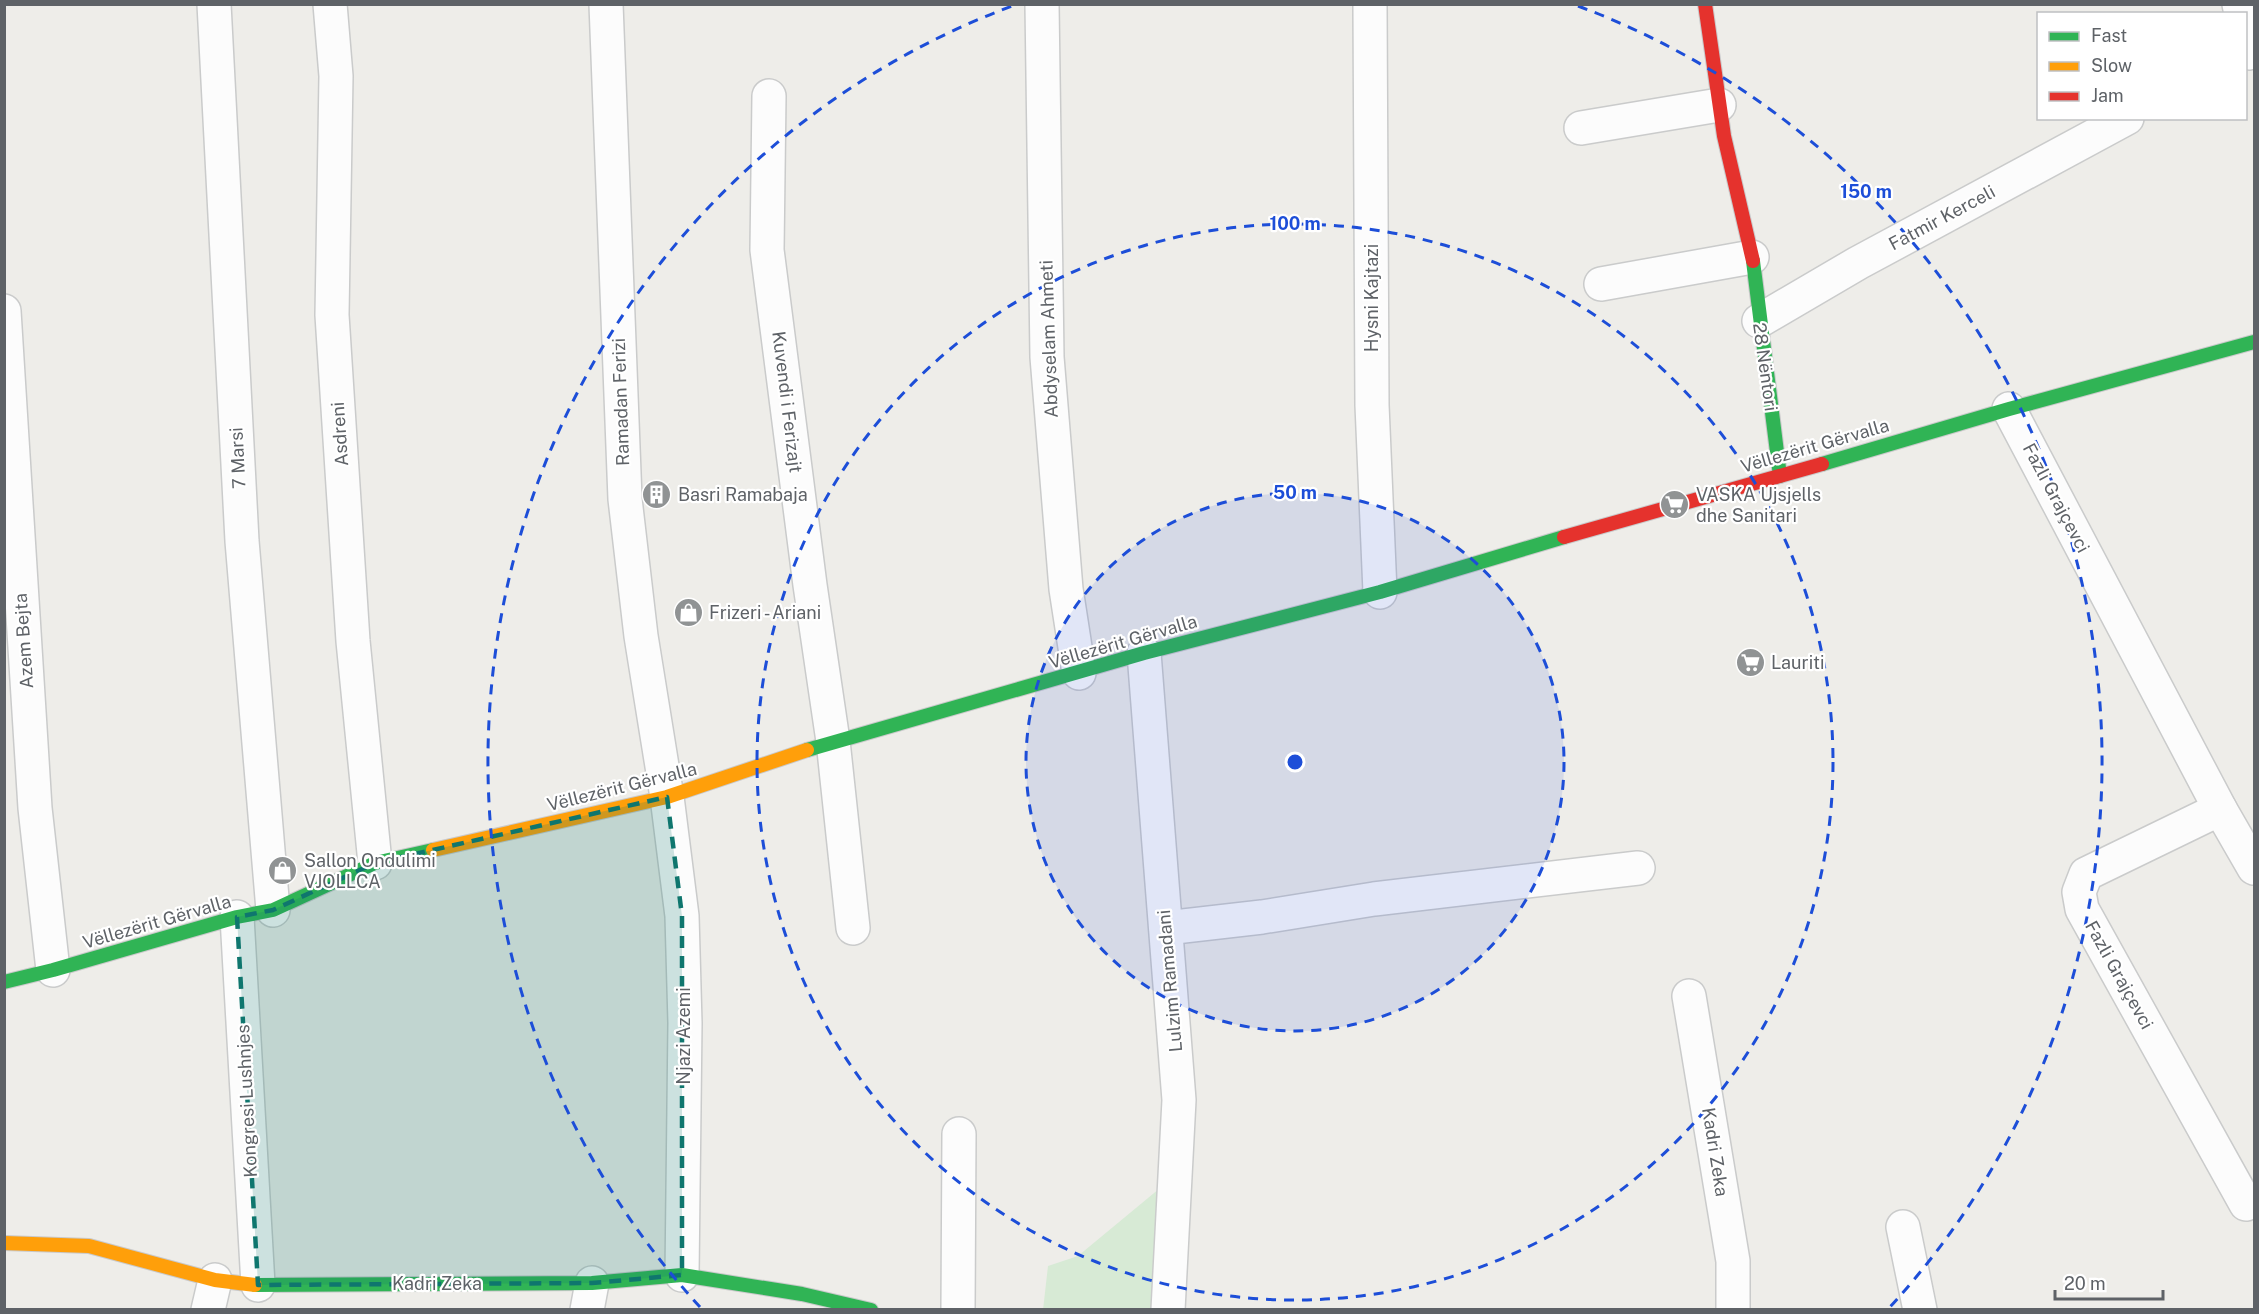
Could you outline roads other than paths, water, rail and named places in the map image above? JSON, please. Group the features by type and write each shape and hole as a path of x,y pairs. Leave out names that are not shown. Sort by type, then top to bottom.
{"street":[{"name":"7 Marsi","path":"214,4 242,541 273,910"},
{"name":"Asdreni","path":"330,4 336,76 332,315 353,641 375,863"},
{"name":"Ramadan Ferizi","path":"606,4 625,499 641,636 668,797"},
{"name":"Abdyselam Ahmeti","path":"1042,4 1047,357 1066,589 1079,673"},
{"name":"Hysni Kajtazi","path":"1370,4 1372,405 1380,592"},
{"name":"28 Nëntori","path":"1705,4 1724,136 1752,257 1780,476"},
{"name":"Kuvendi i Ferizajt","path":"769,96 767,250 832,741 853,928"},
{"path":"1581,128 1719,105"},
{"name":"Fatmir Kerceli","path":"1759,321 1858,263 2123,120"},
{"path":"1601,284 1752,257"},
{"name":"Azem Bejta","path":"4,311 35,808 53,970"},
{"name":"Vëllezërit Gërvalla","path":"4,982 237,917 273,910 375,863 668,797 832,741 1144,653 1380,592 2009,409 2254,342"},
{"name":"Fazli Grajçevci","path":"2009,409 2220,809 2254,868"},
{"name":"Lulzim Ramadani","path":"1144,653 1179,1100 1168,1310"},
{"name":"Njazi Azemi","path":"668,797 682,915 685,1023 682,1275"},
{"name":"Fazli Grajçevci","path":"2220,809 2086,874 2079,892 2082,909 2246,1204"},
{"path":"1166,928 1262,917 1374,899 1638,868"},
{"name":"Kongresi Lushnjes","path":"237,917 258,1285"},
{"name":"Kadri Zeka","path":"1689,996 1733,1261 1733,1310"},
{"path":"958,1310 959,1134"},
{"path":"1903,1227 1920,1310"},
{"name":"Kadri Zeka","path":"4,1243 89,1246 212,1294 258,1285 590,1296 682,1275 802,1294 871,1310"}],"place":[{"name":"Basri Ramabaja","path":"657,495"},
{"name":"VASKA Ujsjells dhe Sanitari","path":"1675,505"},
{"name":"Frizeri - Ariani","path":"688,613"},
{"name":"Lauriti","path":"1750,663"},
{"name":"Sallon Ondulimi VJOLLCA","path":"283,871"}]}
